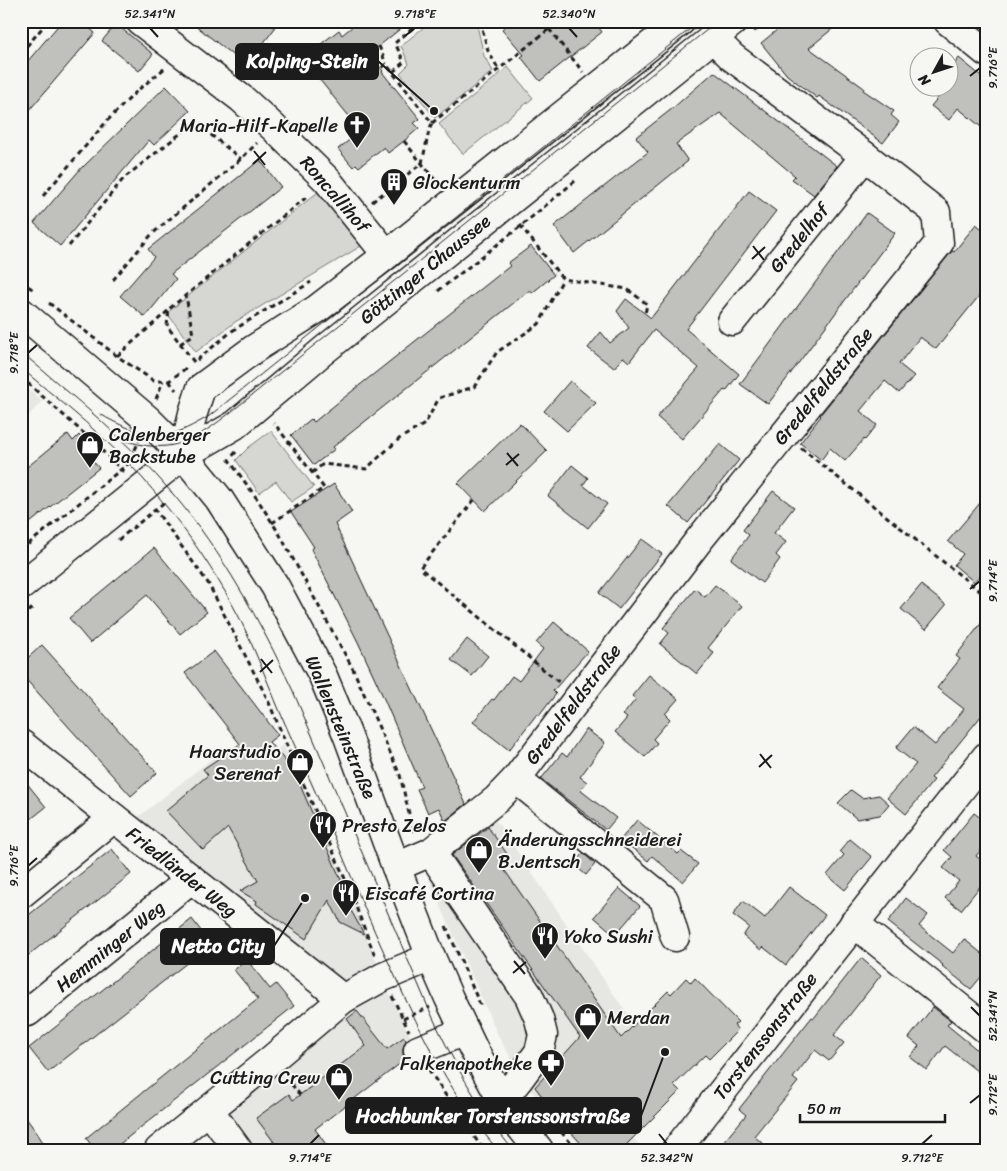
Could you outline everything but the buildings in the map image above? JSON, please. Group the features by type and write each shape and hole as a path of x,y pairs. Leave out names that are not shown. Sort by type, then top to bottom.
{"street":[{"name":"Roncallihof","path":"140,21 242,99 273,127 327,180 387,256"},
{"path":"948,21 986,52"},
{"name":"Göttinger Chaussee","path":"183,455 201,388 254,349 316,309 387,256 668,25"},
{"name":"Göttinger Chaussee","path":"29,596 183,455 235,425 331,345 724,30"},
{"name":"Gredelfeldstraße","path":"415,859 497,799 516,779 699,540 939,243 936,212 865,156 732,58 724,30"},
{"name":"Gredelhof","path":"732,321 865,156"},
{"name":"Wallensteinstraße","path":"34,301 183,455 219,499 275,586 323,676 347,734 415,859 529,996 539,1018 542,1035 539,1052 502,1100"},
{"name":"Friedländer Weg","path":"26,756 114,818 343,998"},
{"name":"Torstenssonstraße","path":"676,1150 986,757"},
{"name":"Gredelfeldstraße","path":"516,779 664,899 675,937"},
{"path":"21,894 114,818"},
{"name":"Wallensteinstraße","path":"415,859 431,957 449,998 475,1022 473,1048 508,1111 539,1150"},
{"name":"Hemminger Weg","path":"28,1012 191,879"},
{"path":"854,923 986,1029"},
{"path":"160,1150 343,998 384,977 431,957"},
{"path":"418,1050 475,1022"},
{"path":"209,1110 238,1150"}],"path":[{"path":"21,53 48,21"},
{"path":"393,72 404,62 395,43 421,21"},
{"path":"482,21 481,25 488,51 499,70"},
{"path":"372,202 422,163 432,123 559,21"},
{"path":"549,29 586,75"},
{"path":"379,46 386,64 432,123"},
{"path":"42,196 106,121 138,90 182,54"},
{"path":"381,68 386,64"},
{"path":"69,246 124,178 194,122 241,159"},
{"path":"113,280 152,234 241,159 273,127"},
{"path":"404,141 443,190"},
{"path":"117,356 169,309 327,180"},
{"path":"504,206 563,279 627,289 647,304 645,314"},
{"path":"312,473 323,464 366,469 399,439 425,424 439,398 474,387 497,352 539,324 563,279"},
{"path":"21,281 34,301 154,381 168,381"},
{"path":"180,344 193,335 186,296"},
{"path":"169,309 166,326 194,362"},
{"path":"21,377 122,469 21,550"},
{"path":"260,404 324,488 272,523"},
{"path":"784,435 986,596"},
{"path":"202,478 229,460 241,447"},
{"path":"229,460 272,523 352,670 400,775 415,859"},
{"path":"111,546 168,499"},
{"path":"474,500 420,568 578,698"},
{"path":"156,510 208,583 267,698 346,881 384,977"},
{"path":"21,617 29,596"},
{"path":"442,918 475,1022"},
{"path":"519,1079 547,1116 577,1150"}],"shaded area":[{"path":"431,21 467,21 477,25 484,56 493,71 435,118 400,73 409,64 401,46"},
{"path":"508,67 533,98 463,154 439,124"},
{"path":"318,192 361,246 235,322 196,352 167,313"},
{"path":"21,382 42,401 21,424"},
{"path":"271,431 314,487 291,502 276,481 259,493 236,460 249,447"},
{"path":"283,745 333,854 379,969 352,981 335,978 131,823 224,749 244,775"},
{"path":"488,812 500,826 621,1005 635,1022 577,1082 643,1150 584,1150 523,1080 499,1037 426,873 424,864"},
{"path":"385,984 417,1051 315,1128 330,1150 243,1150 216,1114 351,1006"}],"tram line":[{"path":"100,414 130,429 155,435 181,431 208,417 700,21"},
{"path":"124,440 154,446 178,444 201,433 226,416 718,21"},
{"path":"21,352 100,420 156,475 208,540 239,588 254,613 293,691 446,1045 476,1099 513,1150"},
{"path":"21,368 96,431 125,459 179,522 211,569 238,615 251,642 375,933 427,1043 467,1110 498,1150"}],"place":[{"name":"Kolping-Stein","path":"434,111"},
{"name":"Maria-Hilf-Kapelle","path":"357,149"},
{"name":"Glockenturm","path":"394,206"},
{"name":"Calenberger Backstube","path":"90,469"},
{"name":"Haarstudio Serenat","path":"300,786"},
{"name":"Presto Zelos","path":"323,849"},
{"name":"Änderungsschneiderei B.Jentsch","path":"479,874"},
{"name":"Netto City","path":"305,898"},
{"name":"Eiscafé Cortina","path":"346,917"},
{"name":"Yoko Sushi","path":"545,960"},
{"name":"Merdan","path":"588,1041"},
{"name":"Hochbunker Torstenssonstraße","path":"665,1052"},
{"name":"Falkenapotheke","path":"551,1087"},
{"name":"Cutting Crew","path":"339,1101"}]}
